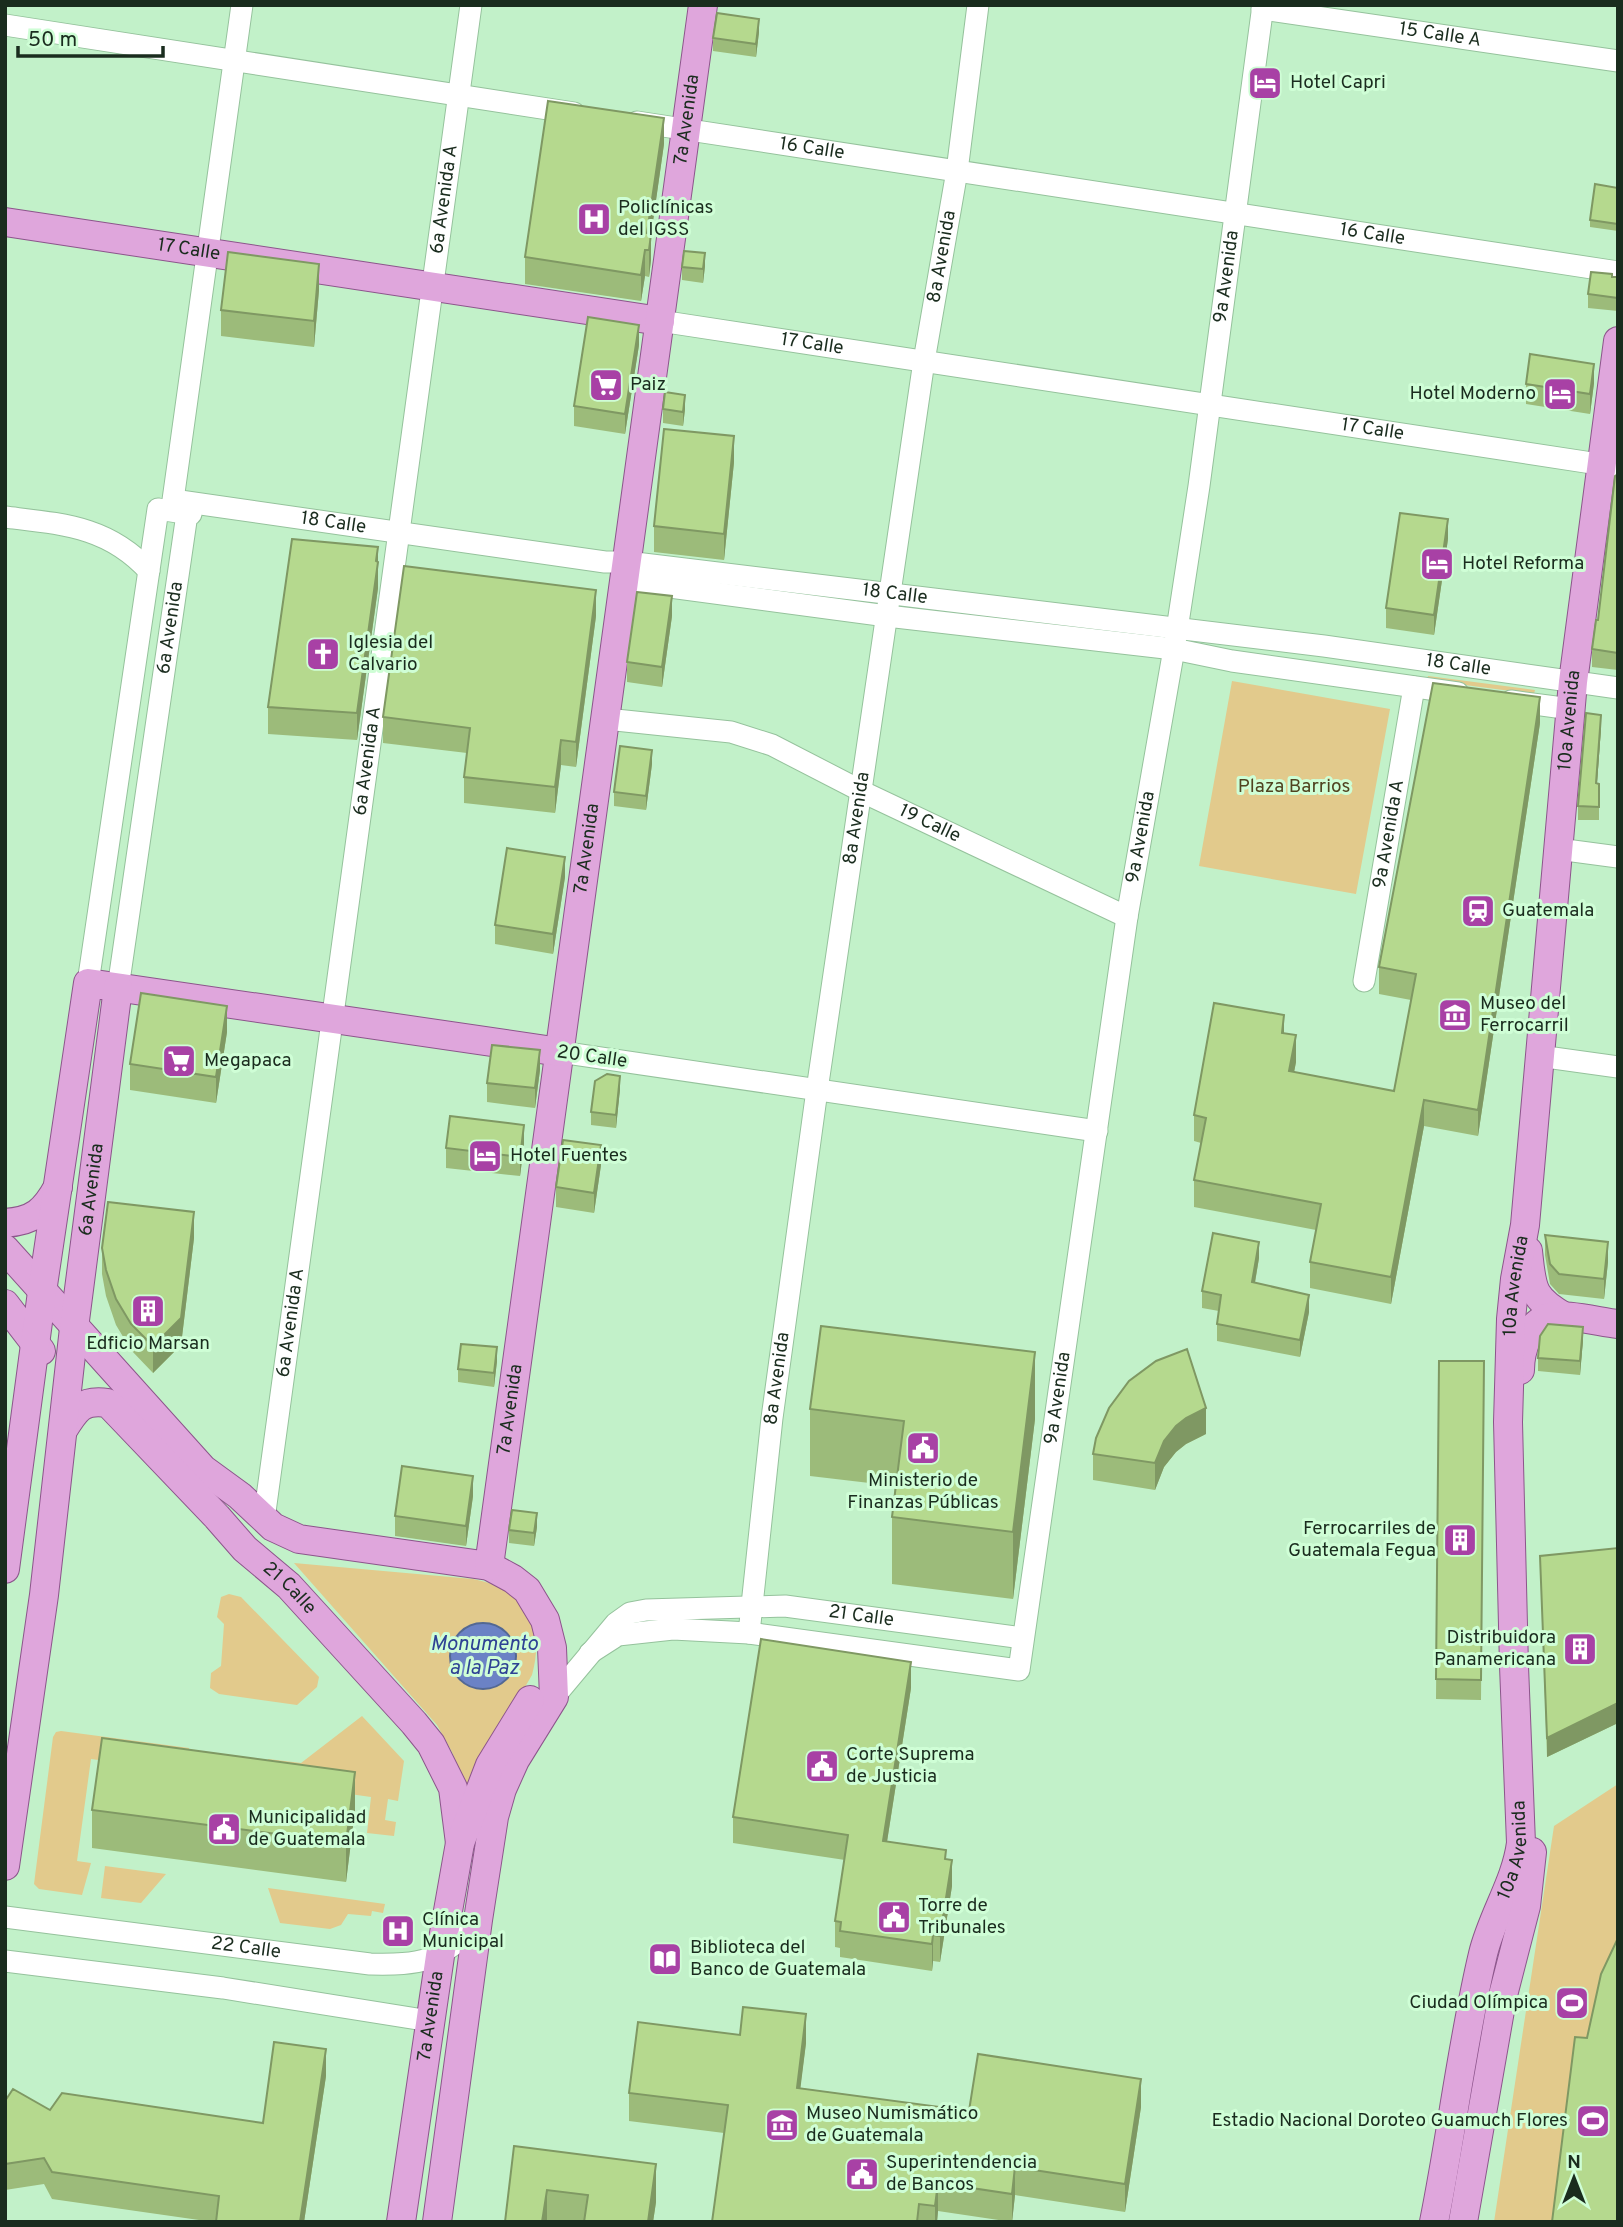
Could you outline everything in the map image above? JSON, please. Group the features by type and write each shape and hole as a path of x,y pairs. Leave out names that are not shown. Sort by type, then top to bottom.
{"main road":[{"name":"7a Avenida","path":"489,1566 703,5"},
{"name":"17 Calle","path":"5,222 660,321"},
{"name":"10a Avenida","path":"1434,2222 1474,1991 1486,1941 1519,1857 1521,1843 1508,1422 1511,1319 1525,1225 1572,696 1610,465 1618,341"},
{"name":"20 Calle","path":"88,984 560,1052"},
{"name":"6a Avenida","path":"5,1569 42,1292 88,984"},
{"name":"6a Avenida","path":"5,1866 44,1595 74,1328 118,988"},
{"path":"5,1223 39,1213 50,1203 58,1187"},
{"path":"1525,1225 1532,1280 1536,1294 1543,1304 1565,1317 1618,1324"},
{"name":"21 Calle","path":"5,1249 203,1469 240,1496 281,1532 299,1539 489,1566"},
{"path":"5,1304 67,1388"},
{"name":"10a Avenida","path":"1463,2222 1502,1999 1531,1870 1533,1794 1521,1476 1520,1364 1522,1350 1534,1327 1546,1318 1565,1317"},
{"name":"21 Calle","path":"63,1430 80,1406 95,1401 108,1403 245,1549 289,1586 431,1744 453,1788 460,1843"},
{"path":"203,1469 249,1525 289,1586"},
{"path":"489,1566 527,1590 539,1609 548,1631 554,1697"},
{"name":"7a Avenida","path":"401,2222 440,1956 460,1843 490,1765 552,1665"},
{"name":"7a Avenida","path":"437,2222 494,1817 502,1789 515,1760 554,1697"}],"street":[{"name":"6a Avenida","path":"118,988 173,508 242,5"},
{"name":"6a Avenida A","path":"264,1519 471,5"},
{"name":"8a Avenida","path":"749,1633 772,1418 817,1090 924,361 957,171 978,5"},
{"name":"15 Calle A","path":"1263,7 1618,61"},
{"name":"9a Avenida","path":"1019,1670 1127,917 1176,639 1263,7"},
{"path":"5,25 593,115"},
{"name":"16 Calle","path":"620,120 1618,272"},
{"name":"17 Calle","path":"660,321 1610,465"},
{"name":"6a Avenida","path":"88,984 149,571 173,508"},
{"name":"18 Calle","path":"173,508 250,521 605,562 626,571 887,616 1176,639 1324,646 1572,696"},
{"path":"5,517 52,523 95,533 113,540 149,571"},
{"name":"18 Calle","path":"626,571 890,593 1176,639 1232,661 1488,697 1572,696 1618,688"},
{"name":"9a Avenida A","path":"1364,981 1414,687"},
{"name":"19 Calle","path":"606,719 730,732 772,745 1127,917"},
{"path":"1558,849 1618,857"},
{"name":"20 Calle","path":"560,1052 1097,1131"},
{"path":"1539,1056 1618,1067"},
{"name":"21 Calle","path":"554,1697 615,1623 630,1613 690,1608 785,1606 1023,1639"},
{"name":"21 Calle","path":"590,1653 618,1635 673,1629 749,1633 1019,1670"},
{"name":"22 Calle","path":"5,1917 370,1964 403,1965 440,1956 477,1924"},
{"path":"5,1961 223,1988 430,2021"}],"green space":[{"path":"1428,676 1535,690 1534,694 1427,680"},
{"name":"Plaza Barrios","path":"1232,681 1390,709 1356,894 1199,866"},
{"path":"294,1563 473,1579 506,1591 518,1600 533,1625 536,1640 532,1675 466,1788 452,1752 437,1725"},
{"path":"229,1594 241,1597 319,1677 317,1687 297,1705 219,1694 210,1688 211,1673 221,1666 224,1624 217,1617 221,1597"},
{"path":"362,1716 404,1761 398,1801 388,1799 385,1820 396,1822 394,1836 367,1833 371,1797 265,1782 268,1759 301,1763"},
{"path":"56,1732 189,1748 186,1772 91,1759 77,1861 91,1863 82,1895 39,1889 34,1884 53,1737"},
{"name":"Ciudad Olímpica","path":"1618,1784 1618,2222 1494,2222 1554,1826"},
{"path":"105,1866 166,1874 141,1903 101,1898"},
{"path":"268,1888 385,1904 383,1913 372,1911 371,1916 348,1914 341,1925 330,1929 280,1923"}],"water":[{"name":"Monumento a la Paz","path":"483,1623 496,1626 506,1633 513,1643 516,1656 513,1669 506,1679 496,1686 483,1689 470,1686 460,1679 453,1669 450,1656 453,1643 460,1633 470,1626"}],"building":[{"path":"717,13 759,19 756,44 713,38"},
{"name":"Policlínicas del IGSS","path":"548,101 664,118 647,233 651,234 649,250 645,250 641,275 525,257"},
{"path":"1595,184 1618,188 1618,224 1590,220"},
{"path":"684,251 705,253 703,269 682,267"},
{"path":"228,252 319,264 314,321 221,310"},
{"path":"1591,272 1618,277 1618,298 1588,294"},
{"name":"Paiz","path":"588,317 639,325 625,414 574,406"},
{"path":"1530,354 1594,364 1590,394 1526,384"},
{"path":"665,392 685,395 683,412 663,409"},
{"path":"664,429 734,436 724,534 654,526"},
{"path":"1618,474 1618,653 1592,649 1598,620 1615,476"},
{"path":"1400,513 1448,519 1434,615 1386,608"},
{"name":"Iglesia del Calvario","path":"292,539 378,547 357,713 268,707"},
{"path":"404,566 596,590 576,742 561,740 555,787 464,777 470,728 383,717"},
{"path":"637,592 672,596 662,667 627,662"},
{"name":"Museo del Ferrocarril","path":"1433,683 1540,697 1478,1110 1424,1100 1391,1277 1310,1262 1321,1204 1194,1180 1206,1118 1194,1115 1214,1003 1284,1015 1282,1033 1296,1035 1289,1071 1394,1091 1416,974 1379,967"},
{"path":"1586,713 1601,715 1596,783 1599,784 1599,807 1578,806"},
{"path":"620,746 652,750 646,796 614,792"},
{"path":"507,848 565,857 553,934 495,925"},
{"name":"Megapaca","path":"141,993 227,1006 216,1077 130,1064"},
{"path":"492,1045 540,1050 535,1088 487,1083"},
{"path":"607,1074 620,1076 616,1115 591,1112 595,1081"},
{"path":"450,1116 524,1125 520,1157 446,1148"},
{"path":"563,1140 601,1145 594,1193 556,1187"},
{"name":"Edficio Marsan","path":"108,1202 194,1212 181,1318 153,1346 131,1324 116,1299 106,1270 102,1248"},
{"path":"1213,1233 1259,1242 1252,1282 1309,1295 1300,1340 1217,1324 1221,1295 1202,1291"},
{"path":"1545,1235 1608,1242 1604,1279 1559,1274 1550,1264"},
{"path":"1548,1324 1583,1327 1580,1361 1538,1358 1540,1336"},
{"path":"821,1326 1035,1352 1013,1532 892,1517 904,1421 810,1409"},
{"path":"461,1344 497,1347 494,1373 458,1369"},
{"path":"1187,1349 1206,1408 1176,1426 1164,1441 1155,1463 1093,1454 1096,1438 1109,1408 1129,1381 1156,1361"},
{"name":"Ferrocarriles de Guatemala Fegua","path":"1439,1361 1484,1361 1481,1680 1436,1679"},
{"path":"402,1466 473,1476 466,1526 395,1516"},
{"path":"512,1510 537,1513 534,1533 509,1530"},
{"name":"Distribuidora Panamericana","path":"1618,1548 1618,1703 1547,1738 1540,1556"},
{"name":"Corte Suprema de Justicia","path":"761,1639 911,1662 883,1841 946,1850 945,1859 952,1860 940,1936 933,1935 932,1944 840,1931 841,1922 835,1921 848,1835 733,1817"},
{"path":"102,1738 355,1772 346,1843 92,1810"},
{"name":"Estadio Nacional Doroteo Guamuch Flores","path":"1618,1938 1618,2222 1552,2222 1575,2037 1587,2038 1601,1974"},
{"path":"743,2007 806,2014 797,2088 969,2111 978,2054 1141,2079 1125,2184 1015,2167 1012,2194 938,2183 935,2206 919,2204 917,2222 712,2222 728,2105 629,2093 638,2022 740,2035"},
{"path":"274,2042 326,2049 300,2222 216,2222 219,2196 52,2172 44,2158 5,2164 5,2101 13,2089 50,2110 62,2093 263,2123"},
{"path":"514,2146 656,2164 648,2222 584,2222 588,2195 547,2190 542,2222 505,2222"}],"place":[{"name":"Hotel Capri","path":"1265,83"},
{"name":"Policlínicas del IGSS","path":"594,219"},
{"name":"Paiz","path":"606,385"},
{"name":"Hotel Moderno","path":"1560,394"},
{"name":"Hotel Reforma","path":"1437,564"},
{"name":"Iglesia del Calvario","path":"323,654"},
{"name":"Guatemala","path":"1478,911"},
{"name":"Museo del Ferrocarril","path":"1455,1015"},
{"name":"Megapaca","path":"179,1061"},
{"name":"Hotel Fuentes","path":"485,1156"},
{"name":"Edficio Marsan","path":"148,1311"},
{"name":"Ministerio de Finanzas Públicas","path":"923,1448"},
{"name":"Ferrocarriles de Guatemala Fegua","path":"1460,1540"},
{"name":"Distribuidora Panamericana","path":"1580,1649"},
{"name":"Corte Suprema de Justicia","path":"822,1766"},
{"name":"Municipalidad de Guatemala","path":"224,1829"},
{"name":"Torre de Tribunales","path":"894,1917"},
{"name":"Clínica Municipal","path":"398,1931"},
{"name":"Biblioteca del Banco de Guatemala","path":"665,1959"},
{"name":"Ciudad Olímpica","path":"1572,2003"},
{"name":"Estadio Nacional Doroteo Guamuch Flores","path":"1593,2121"},
{"name":"Museo Numismático de Guatemala","path":"782,2125"},
{"name":"Superintendencia de Bancos","path":"862,2174"}]}
